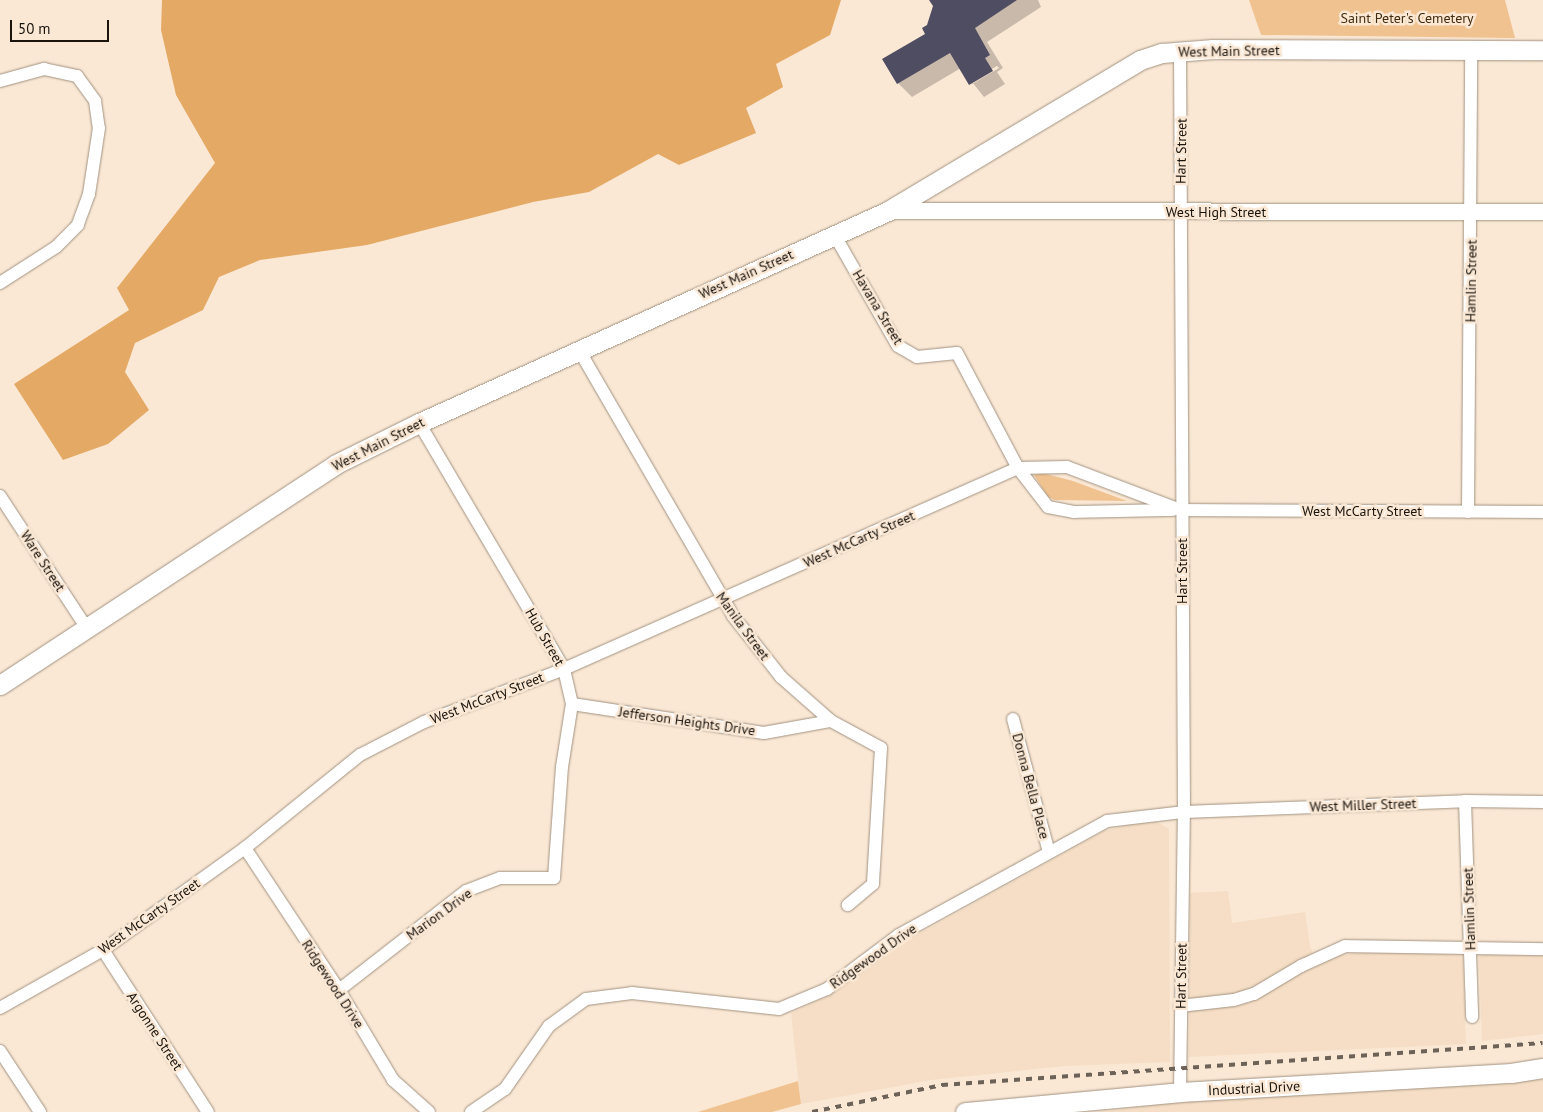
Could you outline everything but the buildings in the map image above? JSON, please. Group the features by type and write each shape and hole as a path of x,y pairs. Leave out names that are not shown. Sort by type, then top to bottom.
{"main road":[{"name":"West Main Street","path":"0,685 336,464 418,423 888,211 1120,70 1162,53 1180,50 1543,50"},
{"name":"Industrial Drive","path":"965,1112 1180,1092 1511,1073 1543,1068"}],"street":[{"name":"Hart Street","path":"1180,50 1184,812 1180,1092"},
{"name":"Hamlin Street","path":"1468,512 1472,212 1471,50"},
{"path":"0,81 44,69 77,76 95,101 99,128 89,194 78,225 56,247 0,283"},
{"name":"West High Street","path":"888,211 1543,212"},
{"name":"Havana Street","path":"834,234 898,346 917,357 957,353 1018,468"},
{"name":"Manila Street","path":"579,350 722,599 781,677 831,721 881,748 873,884 848,905"},
{"name":"Hub Street","path":"418,423 564,669 572,704 562,767 554,878"},
{"name":"West McCarty Street","path":"1,1006 103,950 245,848 360,754 424,722 564,669 1018,468 1067,467 1181,510"},
{"name":"West McCarty Street","path":"1018,468 1048,507 1074,512 1181,510 1543,512"},
{"name":"Ware Street","path":"0,496 86,627"},
{"name":"Jefferson Heights Drive","path":"572,704 764,733 831,721"},
{"name":"Donna Bella Place","path":"1013,720 1049,852"},
{"name":"Hamlin Street","path":"1465,801 1472,1017"},
{"name":"West Miller Street","path":"1184,812 1465,801 1543,802"},
{"name":"Ridgewood Drive","path":"471,1112 505,1089 549,1026 586,999 632,993 779,1009 827,989 899,935 1107,821 1184,812"},
{"name":"Ridgewood Drive","path":"245,848 339,990 393,1080 430,1112"},
{"name":"Marion Drive","path":"339,990 466,891 500,878 554,878"},
{"path":"1180,1006 1234,1000 1254,994 1345,946 1543,949"},
{"name":"Argonne Street","path":"103,950 208,1112"},
{"path":"0,1051 40,1112"}],"shaded area":[{"path":"162,0 841,0 830,35 776,64 783,87 746,108 756,133 679,165 658,154 589,192 533,202 367,245 260,260 219,277 203,310 135,343 125,372 149,410 108,444 63,460 14,384 129,310 117,288 215,163 176,95 161,30"},
{"path":"1157,822 1169,829 1170,1062 1065,1066 931,1080 801,1104 791,1013 824,998 915,936 1104,831 1130,824"},
{"path":"1228,891 1232,923 1305,912 1310,946 1317,964 1333,956 1385,950 1463,953 1466,1044 1189,1057 1190,893"},
{"path":"1483,954 1543,955 1543,1034 1482,1041 1479,957"},
{"path":"1543,1076 1543,1112 1099,1112 1190,1100"}],"green space":[{"name":"Saint Peter's Cemetery","path":"1249,0 1505,0 1515,38 1261,35"},
{"path":"1042,473 1073,481 1127,501 1055,500 1048,497 1034,475"},
{"path":"798,1081 801,1104 772,1112 698,1112"}],"railway":[{"path":"812,1112 942,1085 1543,1043"}]}
